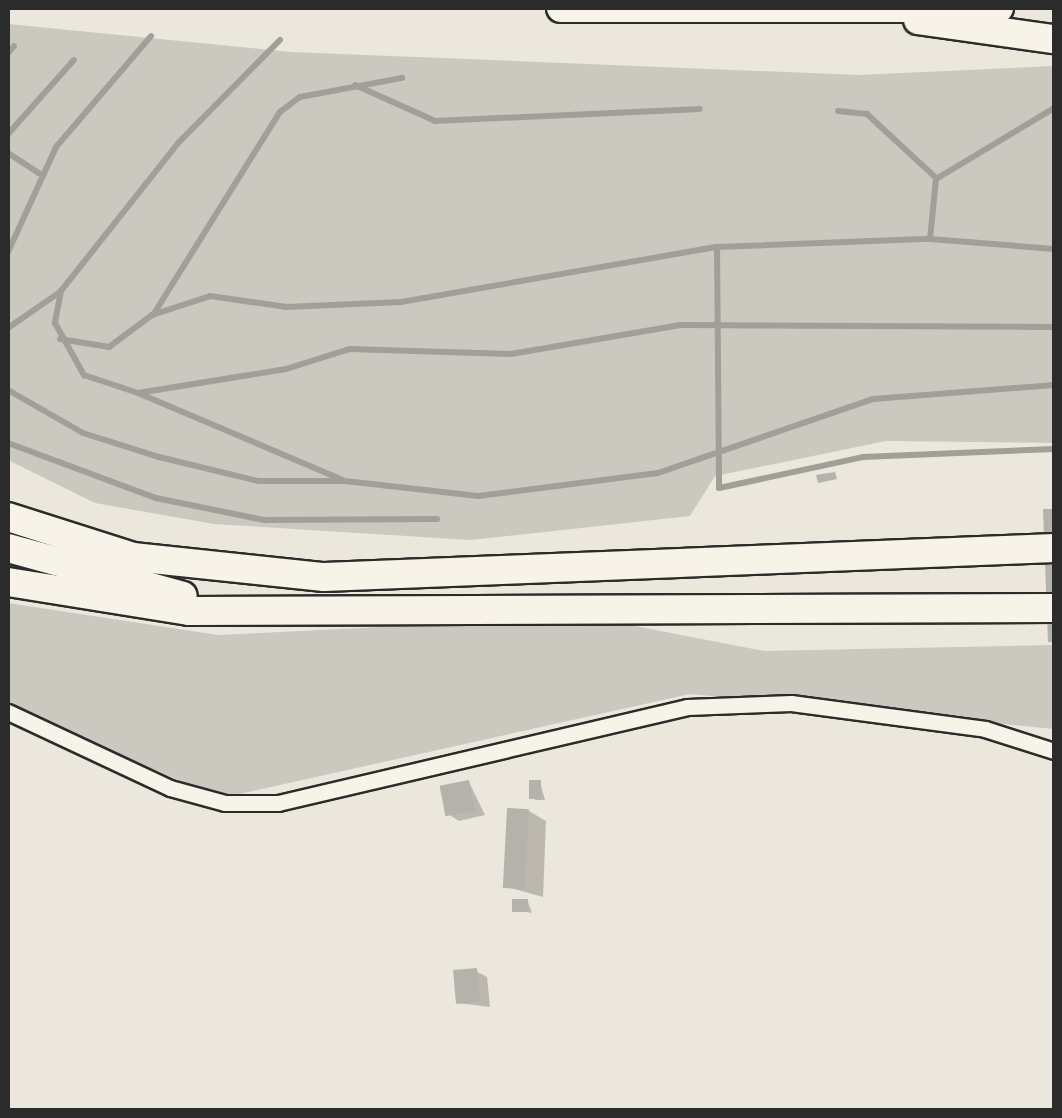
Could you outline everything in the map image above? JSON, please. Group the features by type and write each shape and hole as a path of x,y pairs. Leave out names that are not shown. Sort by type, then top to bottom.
{"highway":[{"path":"561,8 999,8"},
{"path":"868,10 1016,40 1054,40"},
{"path":"8,499 214,568"},
{"path":"8,516 132,557 214,568 380,577 1054,548"},
{"path":"8,548 192,598 448,610"},
{"path":"8,582 149,609 1054,608"}],"street":[{"path":"8,712 170,788 226,803 278,803 687,707 791,703 985,729 1054,751"}],"shaded area":[{"path":"8,24 292,52 858,75 1054,66 1054,443 886,441 715,476 690,516 471,540 214,524 95,503 8,460"},
{"path":"8,603 218,635 588,617 764,651 1054,645 1054,729 690,694 221,798 8,707"}],"building":[{"path":"835,472 837,479 818,483 816,475"},
{"path":"1043,509 1054,509 1054,642 1048,642"},
{"path":"469,780 475,810 445,816 440,786"},
{"path":"529,780 541,780 541,799 529,799"},
{"path":"507,808 529,809 525,889 503,888"},
{"path":"512,899 528,899 528,912 512,912"},
{"path":"477,968 480,1002 456,1004 453,970"}],"waterway":[{"path":"8,252 56,147 151,36"},
{"path":"280,40 179,142 61,291 55,323 84,375 138,393 286,369 350,349 511,354 681,325 1054,327"},
{"path":"8,53 14,46"},
{"path":"8,134 74,60"},
{"path":"153,315 280,112 300,97 402,78"},
{"path":"355,85 435,121 700,109"},
{"path":"930,239 936,179 1054,108"},
{"path":"838,111 867,114 936,178"},
{"path":"8,153 39,173"},
{"path":"60,339 109,347 152,315 210,296 286,307 401,302 717,247 930,239 1054,249"},
{"path":"717,247 719,488 863,457 1054,449"},
{"path":"8,328 60,292"},
{"path":"138,393 345,481 478,496 658,473 873,399 1054,385"},
{"path":"8,390 83,433 159,457 258,481 344,481"},
{"path":"8,443 156,498 264,520 437,519"}]}
